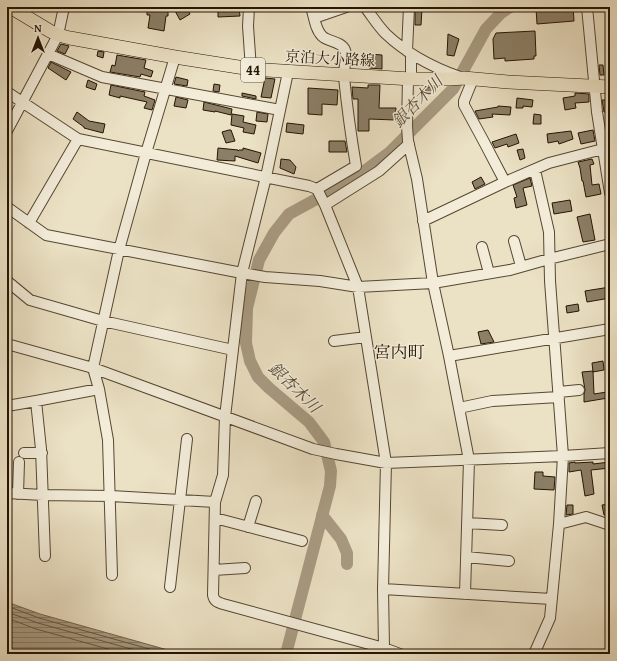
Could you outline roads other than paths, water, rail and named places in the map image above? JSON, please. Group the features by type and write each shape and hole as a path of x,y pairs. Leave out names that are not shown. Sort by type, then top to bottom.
{"main road":[{"name":"京泊大小路線","path":"10,7 58,35 251,70 409,79 462,78 508,82 610,87"}],"street":[{"path":"7,131 58,35 64,7"},
{"path":"249,7 248,26 251,70"},
{"path":"311,7 316,28 321,35 328,40 339,43 344,48 346,56 344,75 356,166 317,189"},
{"path":"314,18 346,7"},
{"path":"367,7 386,33 409,52 438,69 462,78 464,105 504,182"},
{"path":"409,7 409,79 407,126 409,143 417,179 433,283 469,460 465,594"},
{"path":"587,7 597,112 607,149 610,193"},
{"path":"48,54 102,77 280,110"},
{"path":"112,575 111,496 108,440 99,389 93,368 119,250 175,57"},
{"path":"288,72 266,177 242,274 225,417 223,474 215,502 212,595 214,600 217,602 384,648 400,654"},
{"path":"7,92 78,139 266,177 317,189 358,286 386,463 383,589 384,648"},
{"path":"29,223 78,139"},
{"path":"325,205 379,171 409,143"},
{"path":"423,221 504,182 549,163 607,149"},
{"path":"534,654 550,618 559,524 563,456 549,259 549,232 535,170"},
{"path":"7,207 46,235 242,274 358,286 433,283 510,270 610,244"},
{"path":"514,241 522,266"},
{"path":"482,247 489,273"},
{"path":"7,281 30,300 103,321 233,350"},
{"path":"449,356 610,329"},
{"path":"334,341 366,337"},
{"path":"7,344 93,368 313,449 336,454 386,463 610,453"},
{"path":"7,406 99,389"},
{"path":"459,408 492,401 559,394 579,390"},
{"path":"36,401 42,453 43,495 48,513 45,556"},
{"path":"170,587 187,439"},
{"path":"18,494 21,458 42,453"},
{"path":"7,493 111,496 215,502"},
{"path":"248,527 256,501"},
{"path":"559,524 586,517 610,525"},
{"path":"214,518 302,541"},
{"path":"467,523 502,525"},
{"path":"466,557 509,561"},
{"path":"214,570 245,568"},
{"path":"383,589 552,599"}],"water":[{"path":"7,602 40,614 182,654 7,654"}],"waterway":[{"name":"銀杏木川","path":"286,654 330,486 331,471 324,442 309,422 258,377 250,361 246,343 247,308 259,260 274,233 289,214 355,178 390,152 453,89 486,29 501,13 510,7"},
{"path":"322,515 341,539 347,553 347,564"}],"district":[{"name":"宮内町","path":"399,351"}]}
